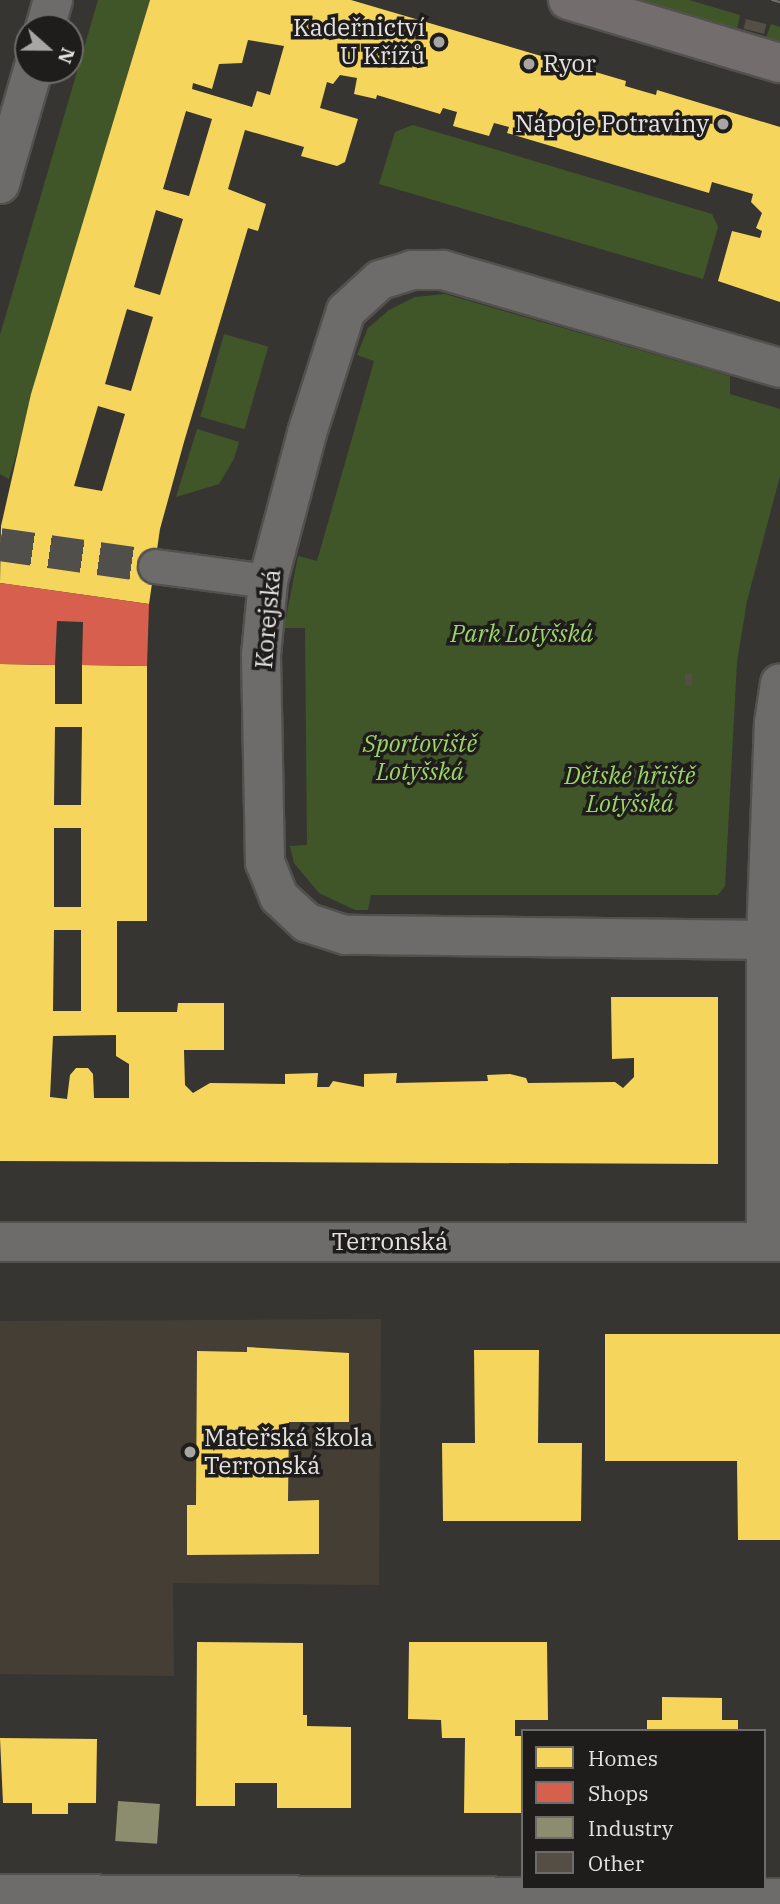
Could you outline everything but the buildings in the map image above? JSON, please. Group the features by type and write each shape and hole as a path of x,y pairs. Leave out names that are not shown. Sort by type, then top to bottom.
{"main road":[{"path":"568,0 780,64"}],"street":[{"path":"0,184 29,84"},
{"name":"Korejská","path":"766,940 345,935 307,923 279,897 265,863 261,655 268,580 286,501 346,311 380,280 412,270 443,270 780,368"},
{"path":"155,566 268,580"},
{"path":"773,1242 766,940 774,723 780,683"},
{"name":"Terronská","path":"0,1242 773,1242"},
{"path":"0,1894 416,1900 780,1898"}],"shaded area":[{"name":"Mateřská škola Terronská","path":"381,1319 379,1585 173,1583 174,1676 0,1674 0,1321"}],"green space":[{"path":"98,0 150,0 9,479 0,474 0,335 73,84 84,84 84,48"},
{"path":"628,0 689,0 740,15 737,29 766,38 771,24 780,27 780,45"},
{"path":"413,125 712,214 718,227 703,279 379,184 395,132"},
{"name":"Park Lotyšská","path":"445,294 730,376 730,394 780,409 780,476 747,601 737,662 725,886 718,895 371,895 368,910 355,910 319,893 294,863 290,846 307,845 305,628 284,628 298,556 317,561 374,361 357,355 368,328 389,310 415,297"},
{"path":"224,334 268,347 245,429 200,417"},
{"path":"197,429 239,442 234,459 219,484 176,497"}],"tunnel":[{"path":"0,544 155,566"}],"tram line":[{"path":"772,0 780,2"}],"place":[{"name":"Kadeřnictví U Křížů","path":"439,42"},
{"name":"Ryor","path":"529,64"},
{"name":"Nápoje Potraviny","path":"723,124"},
{"name":"Mateřská škola Terronská","path":"190,1452"}],"park label":[{"name":"Sportoviště Lotyšská","path":"420,758"},
{"name":"Dětské hřiště Lotyšská","path":"630,790"}]}
